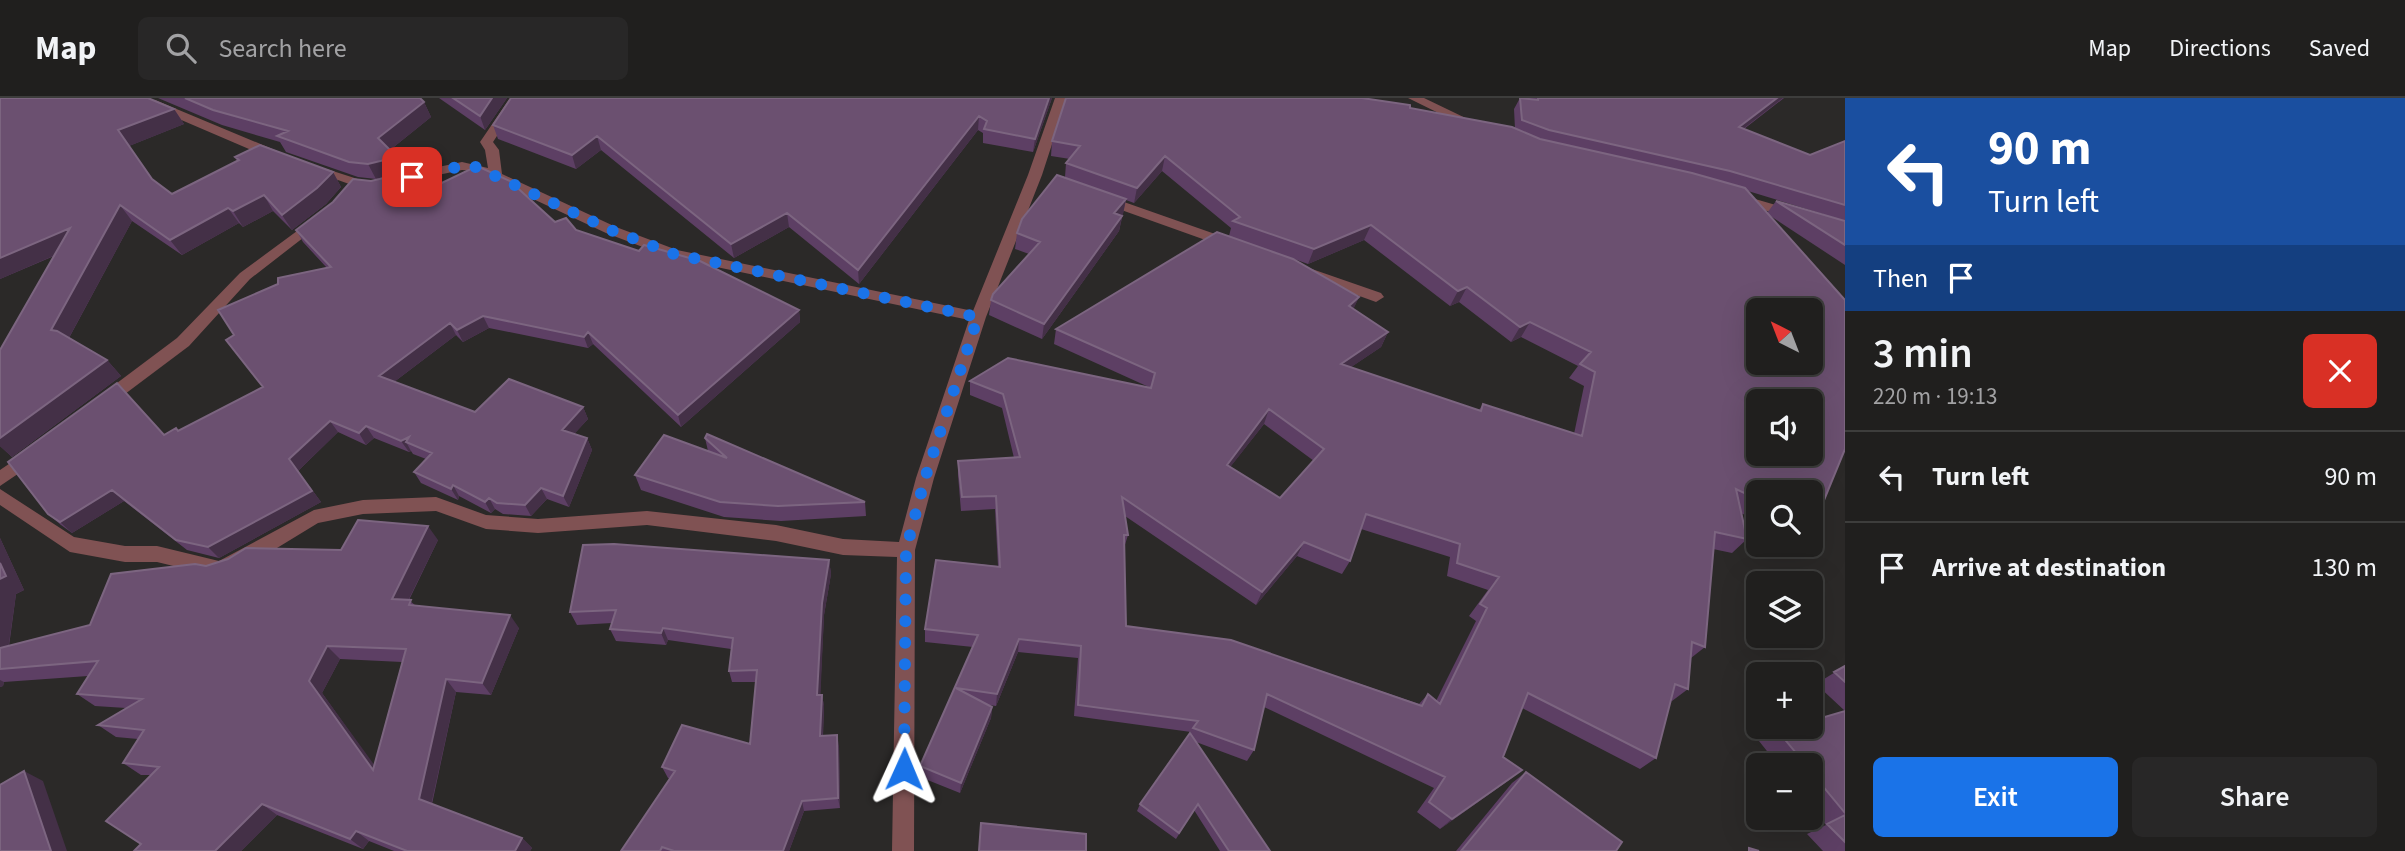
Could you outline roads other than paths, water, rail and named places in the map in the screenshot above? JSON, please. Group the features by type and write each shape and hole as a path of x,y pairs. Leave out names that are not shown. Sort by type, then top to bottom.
{"street":[{"path":"496,176 492,150 486,142 516,98"},
{"path":"903,851 906,550 925,478 978,317 1041,177 1061,98"},
{"path":"1414,98 1487,130"},
{"path":"152,103 351,188 376,186 462,166 476,167 611,230 674,254 978,317"},
{"path":"1086,193 1239,247"},
{"path":"1725,194 1805,218"},
{"path":"86,415 183,342 245,276 333,209"},
{"path":"1299,269 1376,297"},
{"path":"0,480 43,447"},
{"path":"0,496 70,544 125,554 157,554 219,569 234,564 314,517 363,506 436,504 486,523 538,526 647,517 753,530 843,547 906,550"}]}
